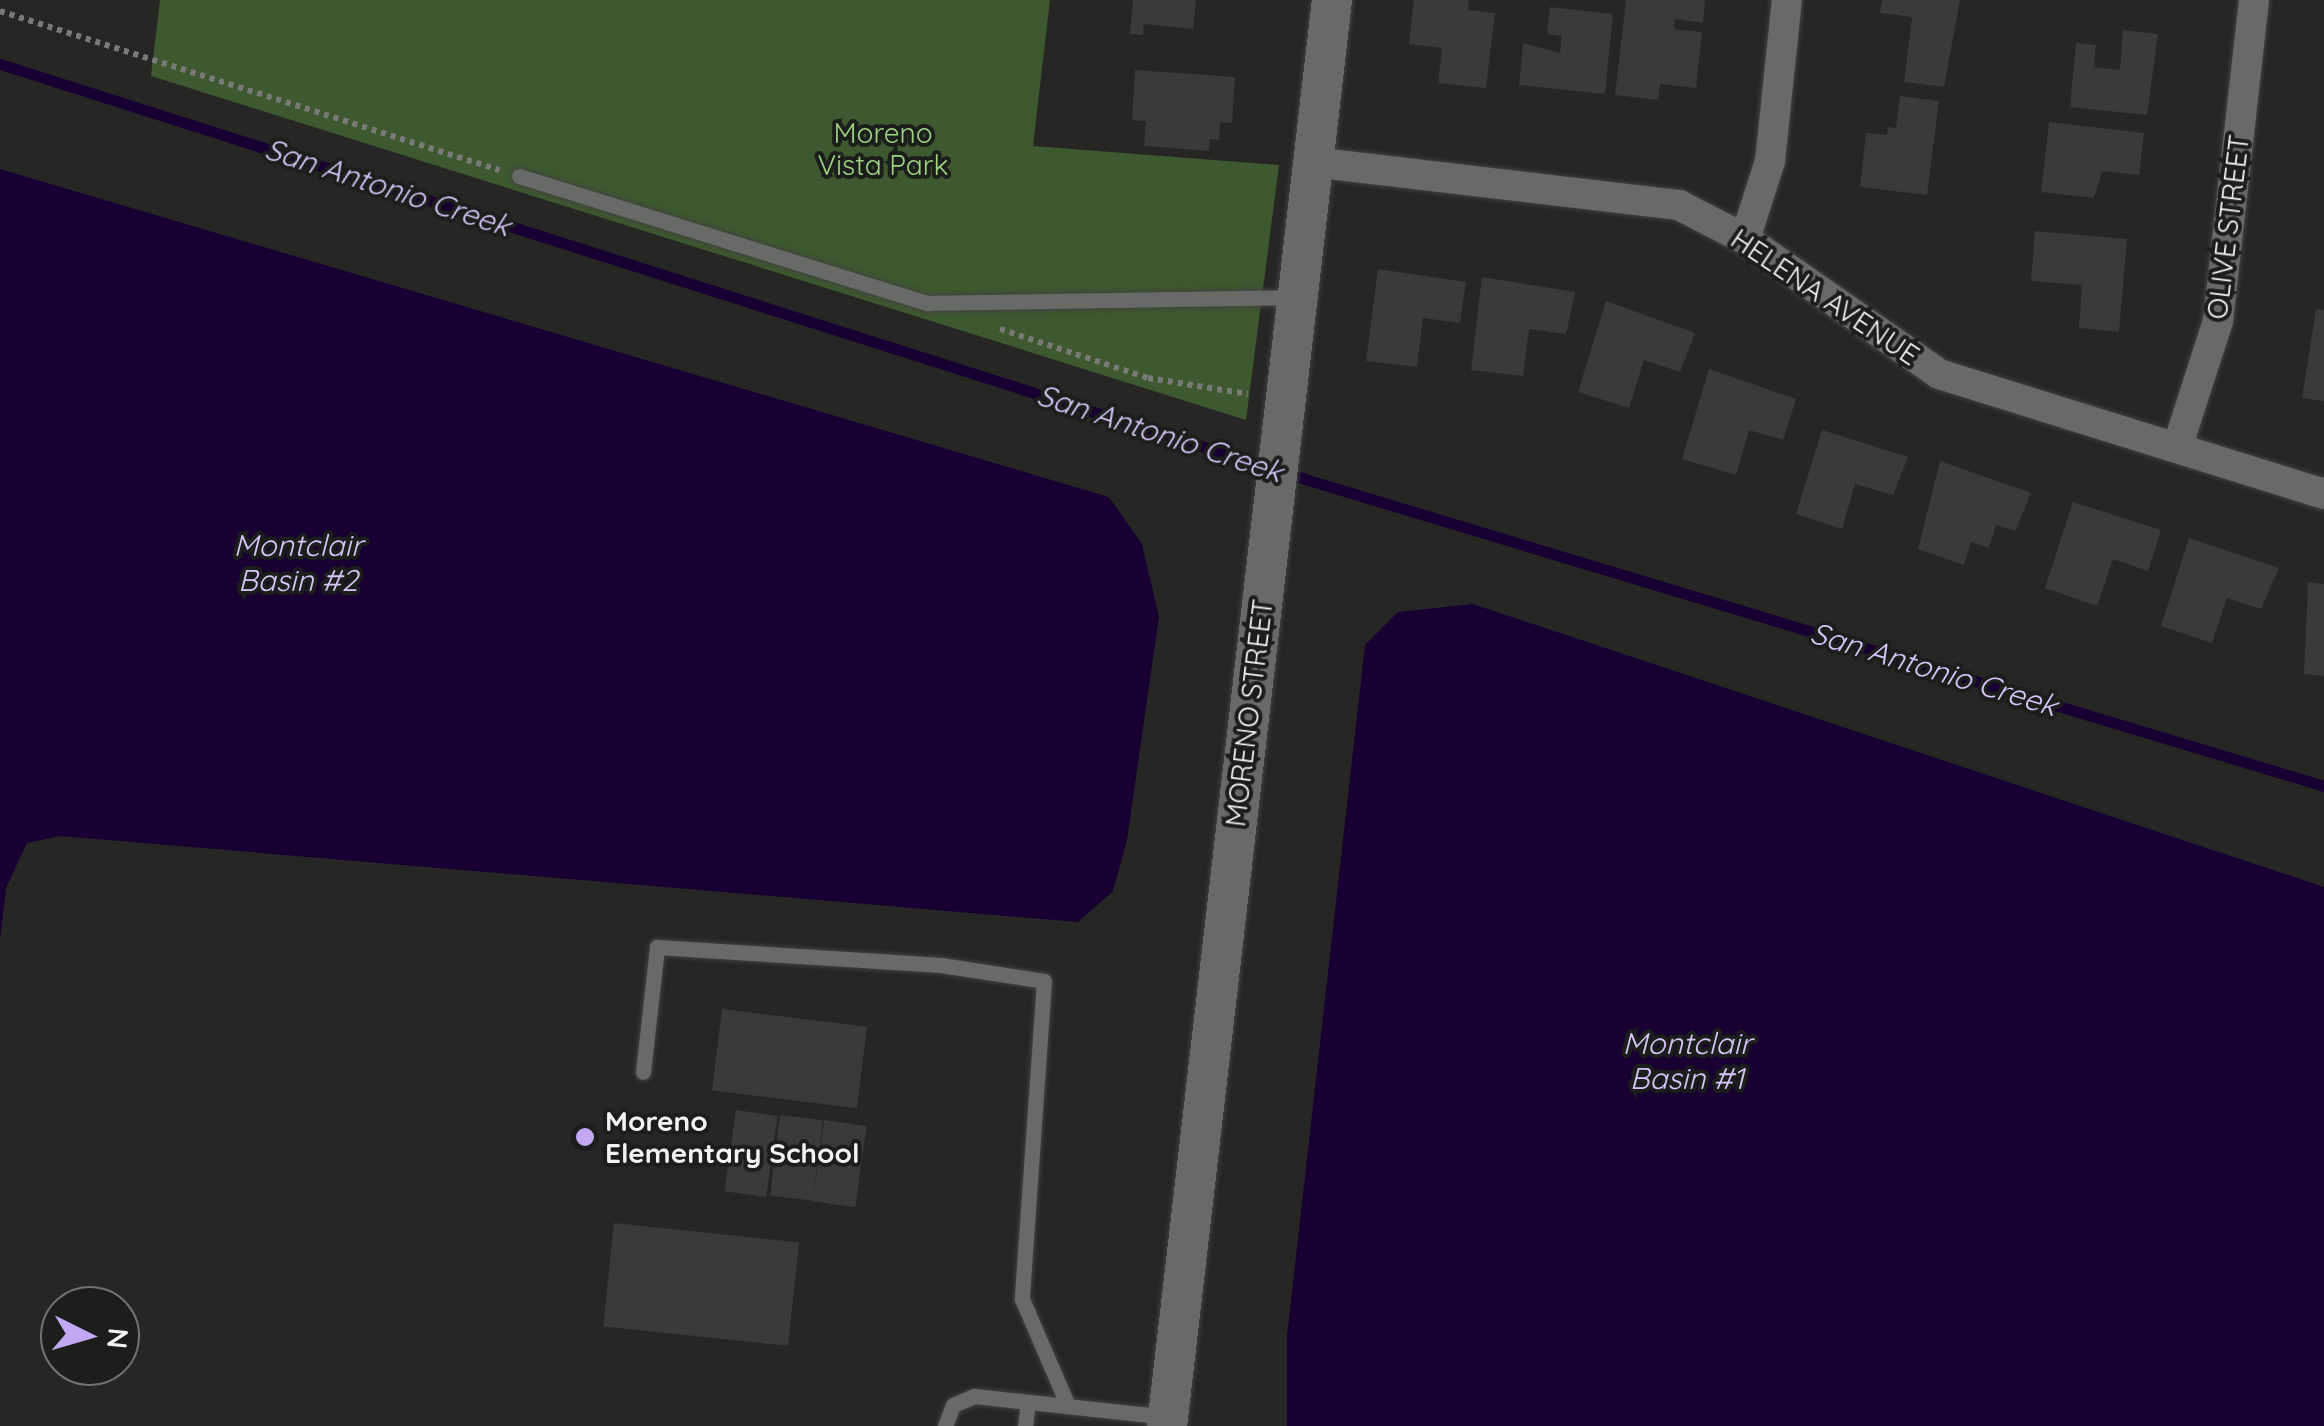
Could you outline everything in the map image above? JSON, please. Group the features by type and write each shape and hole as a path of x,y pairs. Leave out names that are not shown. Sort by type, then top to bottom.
{"street":[{"name":"MORENO STREET","path":"1168,1422 1332,0"},
{"path":"1745,239 1770,161 1787,0"},
{"name":"OLIVE STREET","path":"2178,448 2218,321 2254,0"},
{"name":"HELENA AVENUE","path":"1312,162 1678,204 1745,239 1939,374 2324,494"}],"lane":[{"path":"519,176 928,303 1297,297"},
{"path":"643,1072 657,947 941,965 1044,981 1022,1299 1068,1406"},
{"path":"946,1426 953,1405 974,1396 1168,1422"},
{"path":"1025,1426 1028,1402"}],"path":[{"path":"0,11 519,176"},
{"path":"985,324 1148,378 1253,395"}],"green space":[{"name":"Moreno Vista Park","path":"160,0 1050,0 1033,146 1279,165 1246,420 151,76"}],"water":[{"name":"Montclair Basin #2","path":"0,169 1109,497 1142,544 1159,617 1127,840 1113,891 1078,922 60,836 27,843 6,888 0,940"},
{"name":"Montclair Basin #1","path":"1473,604 2324,887 2324,1426 1287,1426 1287,1336 1365,645 1398,612"}],"building":[{"path":"1133,0 1196,0 1193,29 1144,24 1143,35 1130,34"},
{"path":"1414,0 1469,0 1468,10 1495,13 1486,88 1438,83 1442,48 1409,44"},
{"path":"1626,0 1705,0 1703,23 1675,19 1674,29 1702,32 1696,88 1660,84 1658,100 1615,95"},
{"path":"1882,0 1960,0 1944,87 1904,82 1912,17 1880,13"},
{"path":"1550,7 1613,14 1605,94 1519,85 1523,43 1560,53 1562,36 1547,34"},
{"path":"2123,30 2158,34 2147,115 2070,107 2076,43 2096,45 2094,67 2120,70"},
{"path":"1135,70 1235,77 1232,123 1220,122 1219,140 1210,139 1209,151 1144,146 1146,121 1132,120"},
{"path":"1900,96 1939,101 1927,195 1860,187 1866,133 1887,135 1888,127 1896,128"},
{"path":"2049,122 2144,133 2139,175 2102,171 2094,198 2041,192"},
{"path":"2035,231 2127,239 2119,332 2079,328 2082,285 2031,281"},
{"path":"1378,269 1466,282 1460,323 1423,318 1417,367 1366,361"},
{"path":"1482,277 1575,292 1566,334 1529,329 1523,376 1471,370"},
{"path":"1606,301 1695,333 1680,372 1644,360 1629,408 1578,392"},
{"path":"2316,309 2324,310 2324,401 2302,398"},
{"path":"1709,369 1796,399 1783,440 1749,430 1736,475 1682,459"},
{"path":"1822,430 1908,457 1893,495 1855,484 1842,529 1796,514"},
{"path":"1940,461 2031,493 2015,531 1996,525 1989,548 1971,542 1964,565 1918,549"},
{"path":"2073,502 2161,530 2148,571 2113,559 2097,606 2045,588"},
{"path":"2189,538 2279,568 2261,609 2227,598 2212,643 2161,626"},
{"path":"2308,582 2324,584 2324,676 2304,674"},
{"path":"722,1009 867,1027 857,1108 712,1090"},
{"path":"736,1110 778,1116 766,1197 725,1191"},
{"path":"780,1115 823,1120 813,1201 770,1195"},
{"path":"824,1120 867,1126 855,1207 813,1201"},
{"path":"614,1223 799,1242 788,1346 603,1326"}],"waterway":[{"name":"San Antonio Creek","path":"0,64 1308,480 2324,786"}],"place":[{"name":"Moreno Elementary School","path":"585,1137"}]}
